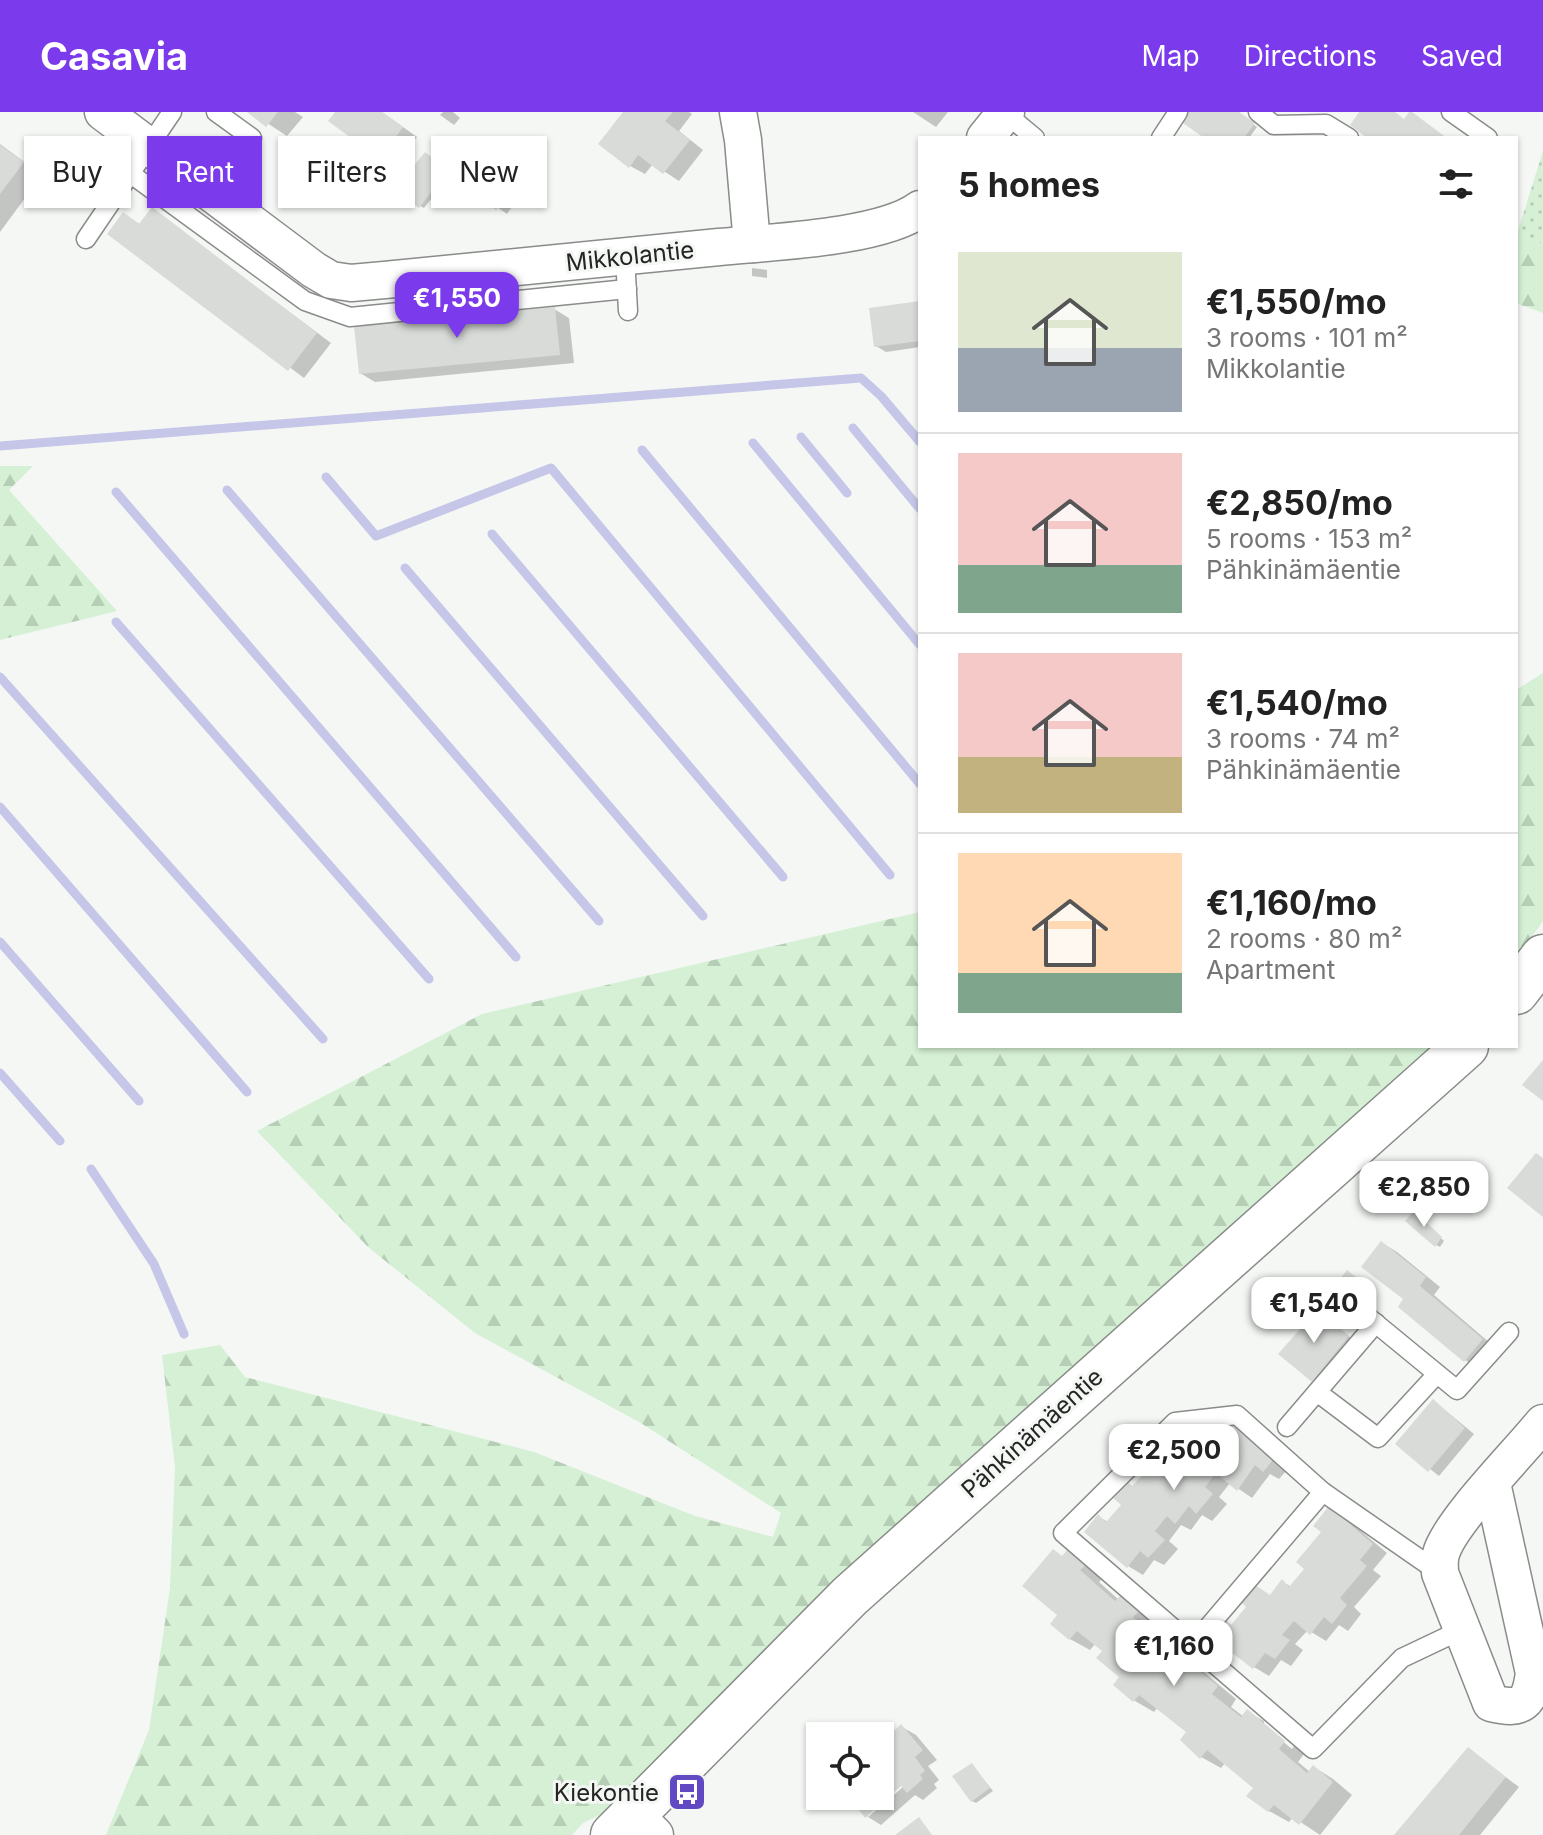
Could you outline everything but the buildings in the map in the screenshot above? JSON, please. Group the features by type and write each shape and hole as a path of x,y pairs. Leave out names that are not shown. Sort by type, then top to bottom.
{"street":[{"name":"Mikkolantie","path":"103,112 141,161 331,280 351,283 626,273 752,244 868,230 910,217 918,211"},
{"path":"738,112 752,244"},
{"path":"1518,989 1543,957"},
{"name":"Pähkinämäentie","path":"634,1828 850,1596 1464,1048"},
{"path":"1492,1483 1534,1673 1531,1696 1524,1703 1508,1707 1491,1703 1440,1573 1441,1553 1457,1526 1492,1483 1543,1423"}],"lane":[{"path":"86,239 172,112"},
{"path":"216,112 249,136"},
{"path":"1160,136 1178,112"},
{"path":"1258,112 1274,125 1326,124 1346,136"},
{"path":"1451,112 1485,136"},
{"path":"999,121 1031,136"},
{"path":"626,273 628,311"},
{"path":"1351,1303 1457,1390 1509,1332"},
{"path":"1287,1427 1376,1323"},
{"path":"1317,1392 1378,1438 1437,1374"},
{"path":"1440,1573 1323,1492 1237,1415 1175,1422 1063,1533 1313,1749 1402,1658 1461,1630"},
{"path":"1192,1646 1323,1492"}],"green space":[{"path":"1543,151 1543,244 1518,234"},
{"path":"1518,234 1543,244 1543,313 1518,304"},
{"path":"0,466 33,466 9,490 117,611 0,640"},
{"path":"1543,673 1543,921 1518,956 1518,689"},
{"path":"918,912 918,1048 1430,1048 1066,1376 608,1811 583,1823 572,1835 106,1835 149,1730 170,1588 175,1467 162,1355 220,1345 245,1377 534,1452 695,1516 773,1537 781,1513 639,1422 475,1333 368,1247 257,1131 482,1014"}],"waterway":[{"path":"0,446 861,378 881,396 918,440"},
{"path":"853,428 918,507"},
{"path":"801,437 847,493"},
{"path":"753,443 918,643"},
{"path":"642,450 918,782"},
{"path":"326,477 376,536 551,468 890,875"},
{"path":"227,490 599,921"},
{"path":"116,492 516,957"},
{"path":"492,534 783,877"},
{"path":"405,568 703,916"},
{"path":"116,622 429,979"},
{"path":"0,677 323,1039"},
{"path":"0,807 247,1092"},
{"path":"0,942 139,1101"},
{"path":"0,1073 60,1141"},
{"path":"91,1169 154,1264 184,1334"}],"place":[{"name":"Kiekontie","path":"687,1792"}]}
